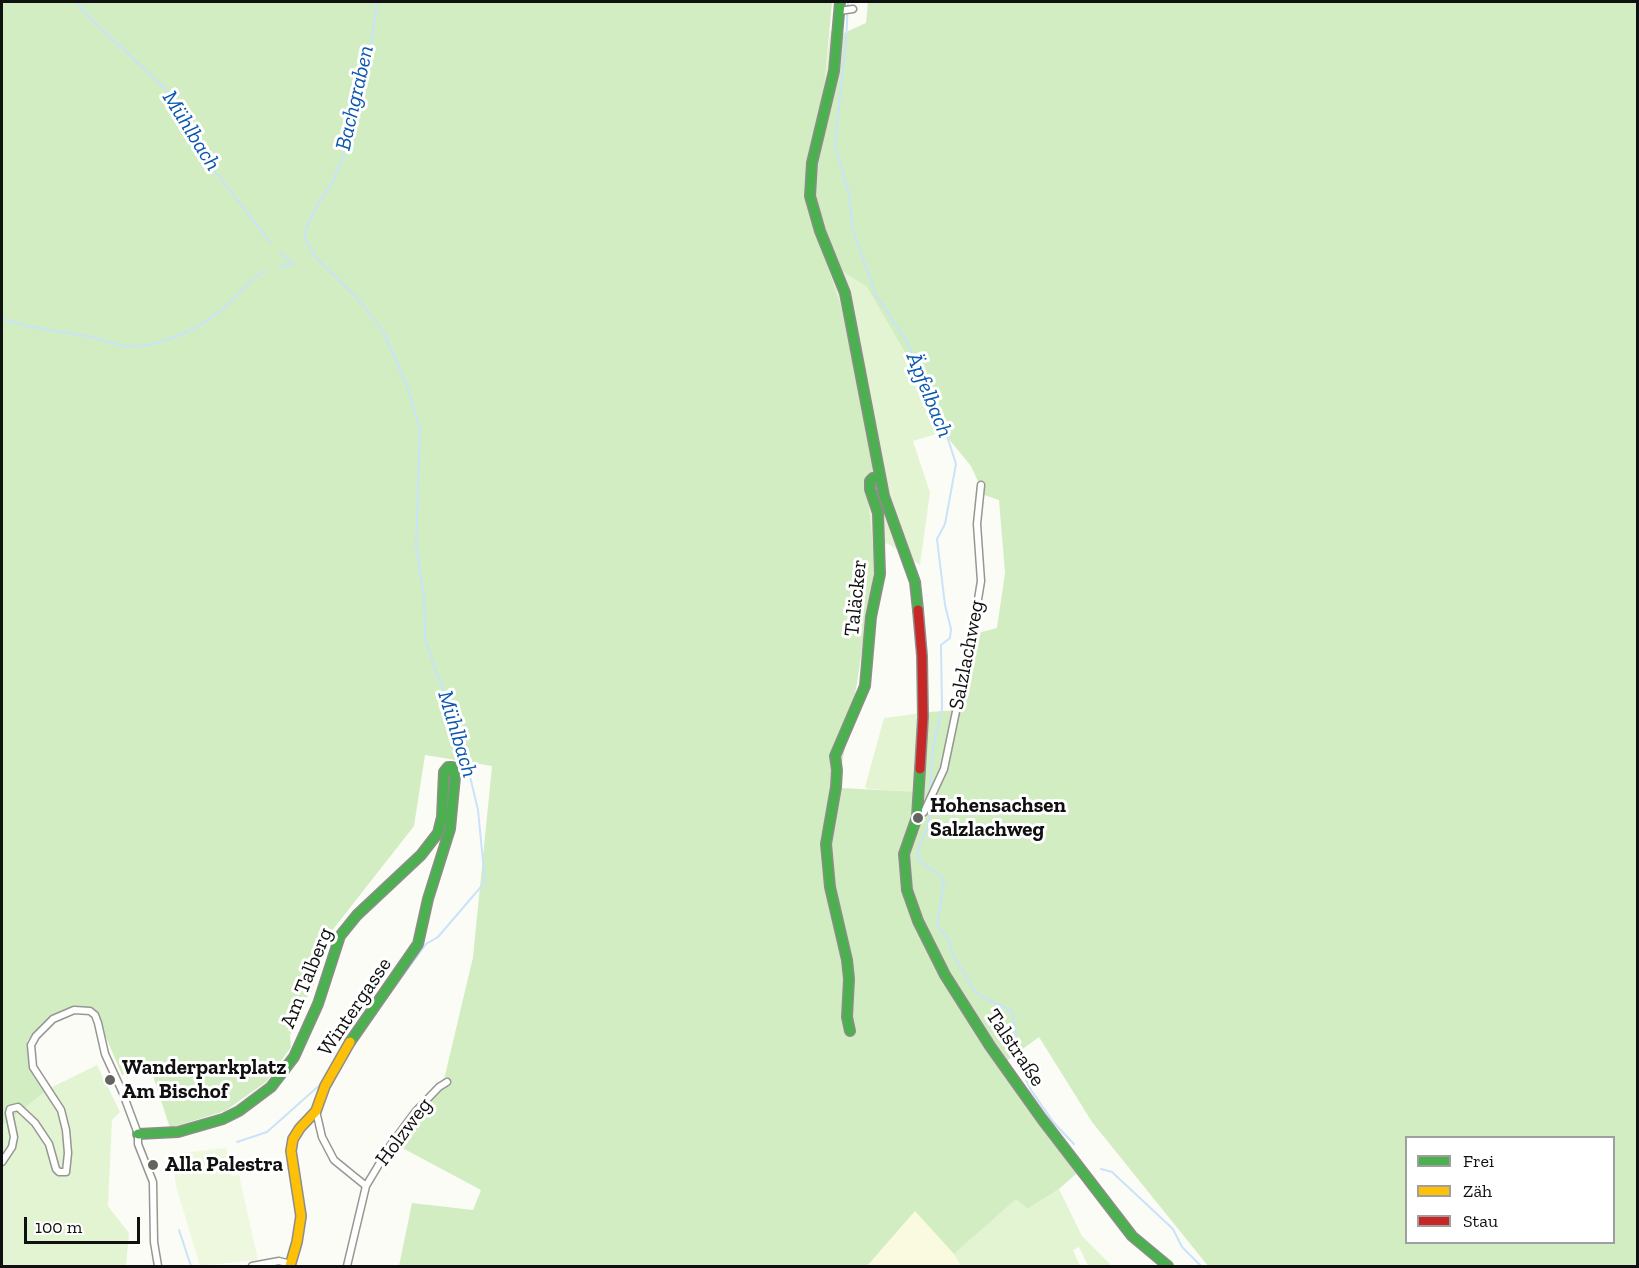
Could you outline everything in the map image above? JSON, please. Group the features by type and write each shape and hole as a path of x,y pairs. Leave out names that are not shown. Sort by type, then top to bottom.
{"street":[{"path":"853,9 840,6 834,71 812,163 810,196 820,231 845,292 884,496 915,582 922,656 923,717 917,817"},
{"name":"Taläcker","path":"850,1031 847,1017 849,979 847,960 830,887 826,844 836,787 835,756 865,686 872,617 880,573 878,513 870,482 873,478 880,477"},
{"name":"Salzlachweg","path":"917,817 924,812 944,769 973,630 981,581 977,524 981,484"},
{"name":"Wintergasse","path":"291,1265 301,1216 291,1151 293,1139 300,1128 316,1112 325,1086 344,1050 418,944 428,899 450,829 455,777 452,767 448,767"},
{"name":"Am Talberg","path":"138,1134 178,1132 224,1119 239,1111 271,1087 294,1057 318,1004 340,936 357,915 421,855 438,833 442,817 442,781 448,767"},
{"name":"Talstraße","path":"917,817 904,854 907,890 918,921 945,975 990,1046 1042,1119 1132,1236 1168,1266"},
{"path":"2,1162 12,1147 14,1137 10,1109 18,1107 35,1123 49,1144 56,1169 63,1173 68,1169 66,1130 61,1110 33,1067 31,1045 45,1025 53,1019 74,1010 84,1009 95,1015 105,1054 122,1091 138,1134 138,1144 153,1182 153,1242 158,1266"},
{"name":"Holzweg","path":"347,1266 366,1186 394,1139 416,1111 439,1087 447,1082"},
{"name":"Holzweg","path":"316,1112 322,1137 331,1155 347,1173 366,1186"},
{"path":"252,1266 279,1261 291,1265"}],"green space":[{"path":"2,2 832,2 822,109 809,210 841,306 876,471 866,478 875,565 841,769 840,788 923,792 929,712 958,710 978,633 997,628 1005,573 999,500 984,495 971,466 943,432 916,372 867,287 843,272 823,224 814,186 844,33 866,23 868,2 1637,2 1637,1266 1208,1266 1092,1122 1039,1037 1001,1065 1077,1173 1059,1189 1028,1209 1016,1199 954,1254 915,1211 867,1266 399,1266 412,1203 473,1210 481,1190 393,1143 443,1084 473,957 492,766 425,755 414,826 331,932 312,991 303,1002 290,1035 291,1047 266,1082 225,1111 170,1128 150,1067 122,1075 97,1016 80,1011 46,1022 27,1041 38,1070 50,1088 2,1126"},
{"path":"830,31 844,33 837,75 843,272 867,287 916,372 943,432 913,441 930,493 920,565 887,543 876,557 874,553 866,478 876,471 841,306 809,210"},
{"path":"929,712 923,792 865,787 884,718"},
{"path":"97,1065 120,1112 112,1120 108,1206 129,1233 126,1266 2,1266 2,1126 50,1088"},
{"path":"226,1148 232,1176 239,1175 258,1260 200,1266 176,1186 172,1154"},
{"path":"1059,1189 1082,1236 1112,1266 1088,1266 1079,1247 1073,1250 1080,1266 961,1266 954,1254 1016,1198 1028,1209"},
{"path":"915,1211 954,1254 961,1266 867,1266"}],"waterway":[{"name":"Mühlbach","path":"76,2 94,22 168,91 182,112 202,155 271,243"},
{"name":"Mühlbach","path":"377,2 371,45 347,148 332,183 318,204 306,229 305,238 315,257 357,298 383,331 407,386 420,430 416,546 424,597 425,639 456,720 468,768 478,810 485,882 438,937 426,944 382,1004"},
{"name":"Äpfelbach","path":"848,2 835,145 848,190 853,230 876,295 907,342 948,439 956,464 945,524 937,539 945,605 951,629 950,638 941,645 942,709 933,748 930,795"},
{"name":"Mühlbach","path":"280,253 293,264"},
{"path":"279,267 293,264"},
{"path":"2,319 31,327 92,337 127,347 148,345 175,337 199,326 223,309 253,279 266,271"},
{"name":"Äpfelbach","path":"930,807 928,828 919,846 918,855 919,861 940,875 944,883 937,926 949,940 952,953 974,990 984,998 1012,1011 1021,1068 1031,1090 1054,1123 1074,1144"},
{"name":"Mühlbach","path":"237,1142 267,1132 322,1083"},
{"name":"Äpfelbach","path":"1101,1169 1112,1172 1173,1229 1182,1247 1201,1266"},
{"name":"Mühlbach","path":"179,1230 191,1266"}],"traffic: fast":[{"path":"840,2 834,71 812,163 810,196 820,231 845,293 884,496 915,582 918,610"},
{"path":"850,1031 847,1017 849,979 847,960 830,887 826,844 836,787 835,756 865,686 871,617 880,574 878,513 870,489 870,481 880,477"},
{"path":"138,1134 178,1132 223,1119 239,1111 271,1087 294,1057 318,1004 340,936 357,915 421,855 438,833 442,817 444,772 448,767 452,767 455,777 450,829 428,899 418,944 350,1042"},
{"path":"920,769 917,817 904,854 907,890 918,921 945,975 990,1046 1042,1119 1132,1236 1168,1266"}],"traffic: slow":[{"path":"290,1266 301,1216 291,1151 293,1139 316,1111 325,1086 350,1042"}],"traffic: jam":[{"path":"918,610 922,656 923,717 920,769"}],"place":[{"name":"Hohensachsen Salzlachweg","path":"918,818"},
{"name":"Wanderparkplatz Am Bischof","path":"110,1080"},
{"name":"Alla Palestra","path":"153,1165"}],"water label":[{"name":"Bachgraben","path":"355,98"}]}
